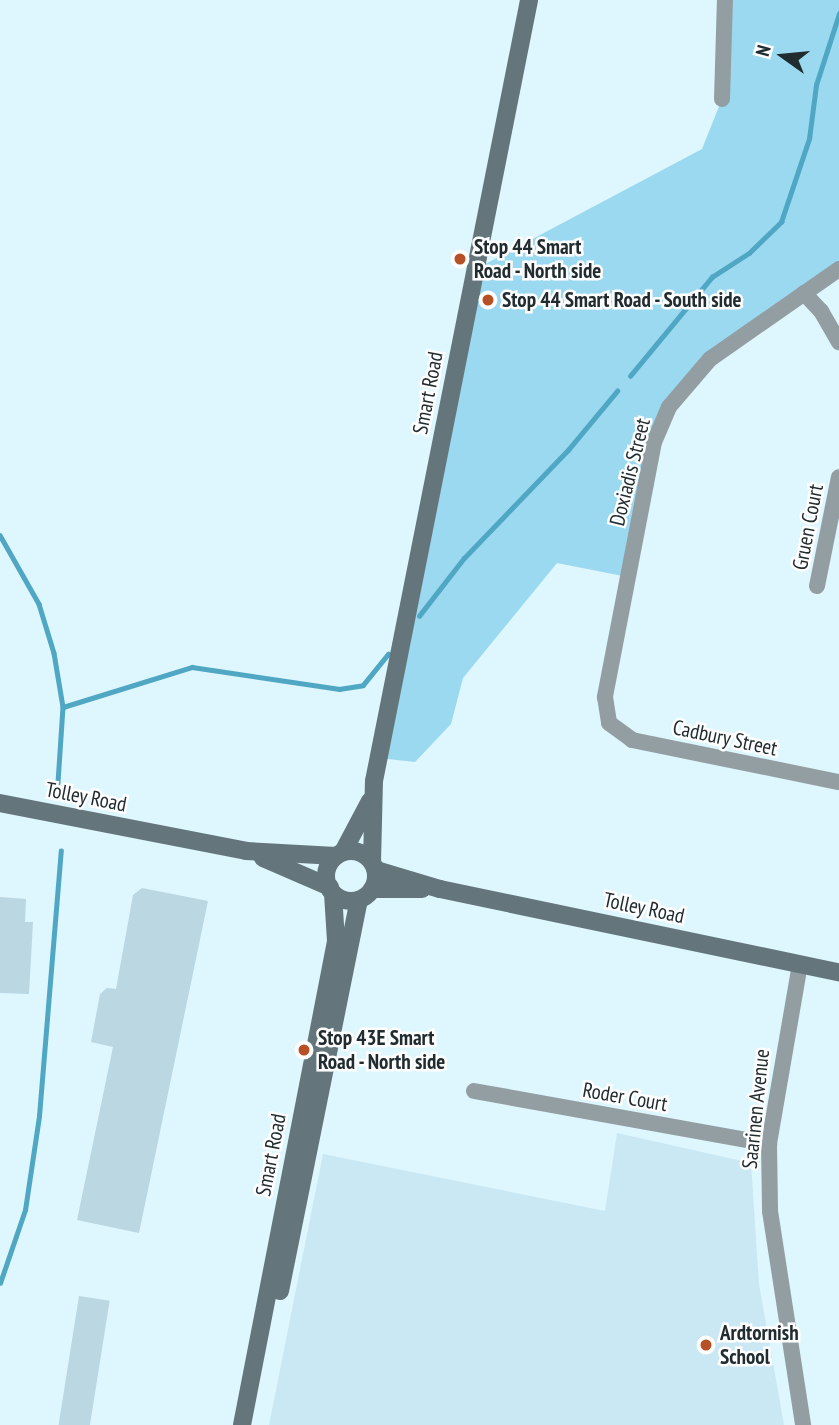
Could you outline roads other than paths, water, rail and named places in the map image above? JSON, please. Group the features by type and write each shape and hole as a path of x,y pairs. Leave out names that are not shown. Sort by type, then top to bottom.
{"main road":[{"name":"Smart Road","path":"374,866 373,794 529,0"},
{"name":"Smart Road","path":"340,854 373,794"},
{"name":"Tolley Road","path":"0,803 246,852 340,854"},
{"path":"352,850 374,866 366,894 342,899 331,890 327,871 340,854 352,850"},
{"name":"Tolley Road","path":"246,852 331,890"},
{"name":"Tolley Road","path":"374,866 440,889 839,972"},
{"name":"Tolley Road","path":"366,894 440,889"},
{"name":"Smart Road","path":"242,1425 336,941 331,890"},
{"name":"Smart Road","path":"253,1425 366,894"}],"street":[{"path":"722,99 725,0"},
{"name":"Doxiadis Street","path":"609,723 605,697 660,425 695,371 839,269"},
{"path":"804,293 821,311 839,342"},
{"name":"Gruen Court","path":"817,586 839,477"},
{"name":"Cadbury Street","path":"609,723 632,740 839,782"},
{"name":"Saarinen Avenue","path":"800,964 769,1144 770,1212 803,1425"},
{"name":"Roder Court","path":"474,1091 769,1144"}],"waterway":[{"path":"630,376 712,277 749,253 781,222 809,139 816,85 839,14"},
{"path":"419,616 464,558 568,450 617,391"},
{"path":"0,535 39,604 54,653 63,707 58,783"},
{"path":"63,707 192,667 339,689 363,685 388,654"},
{"path":"0,1283 25,1210 39,1116 61,851"}],"place":[{"name":"Stop 44 Smart Road - North side","path":"460,259"},
{"name":"Stop 44 Smart Road - South side","path":"488,300"},
{"name":"Stop 43E Smart Road - North side","path":"304,1050"},
{"name":"Ardtornish School","path":"706,1345"}]}
